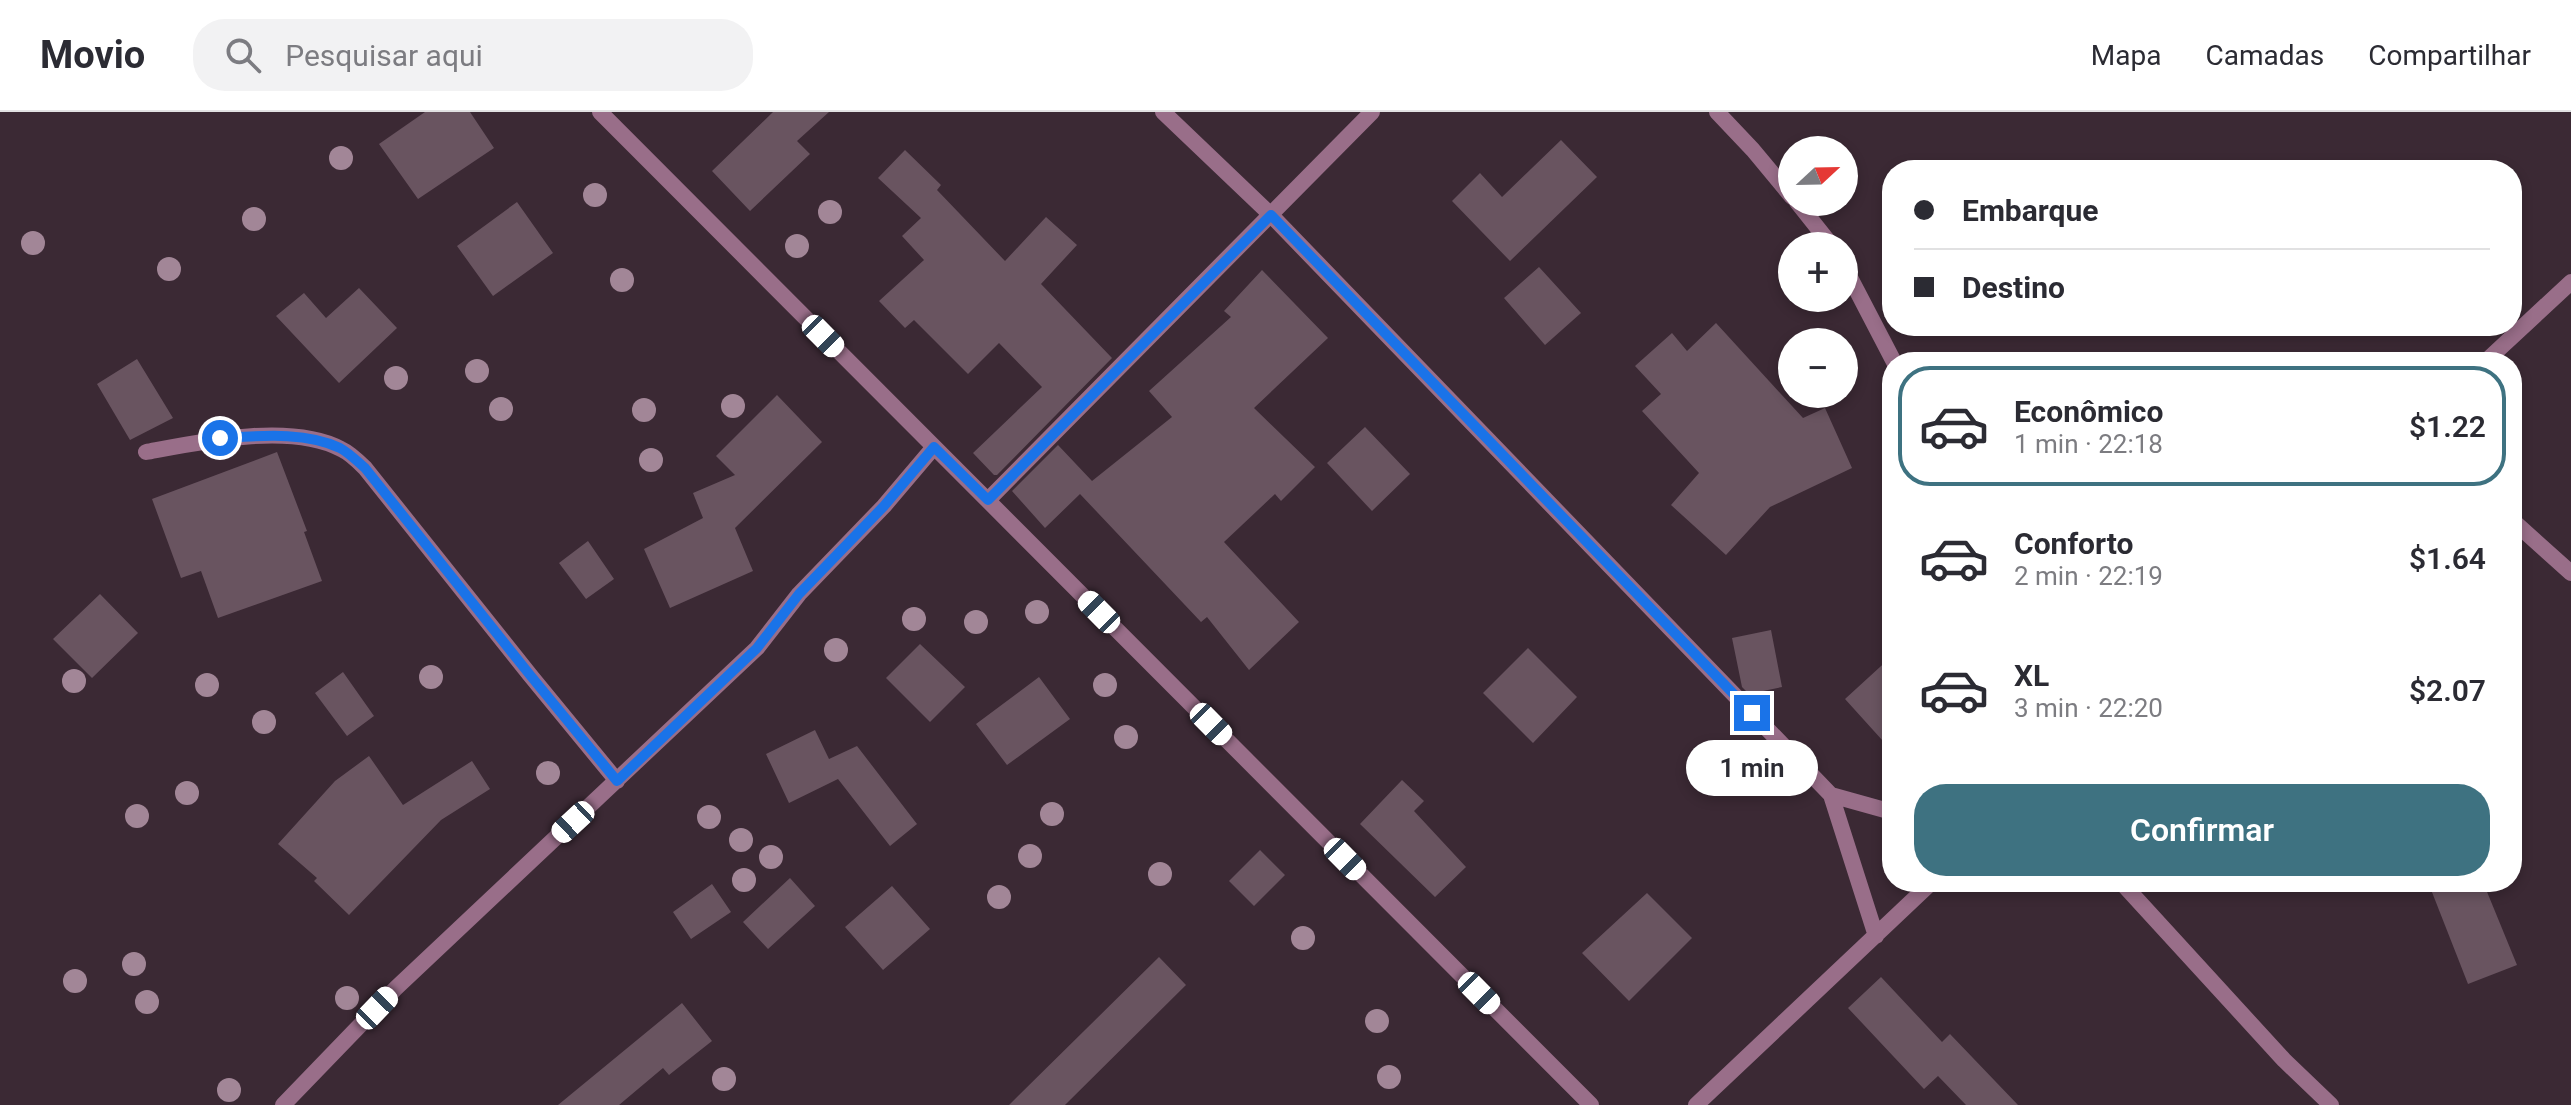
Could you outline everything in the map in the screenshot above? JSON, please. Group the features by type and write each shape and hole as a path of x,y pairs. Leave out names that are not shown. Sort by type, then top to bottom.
{"street":[{"path":"600,112 1591,1105"},
{"path":"1163,112 1271,215 1831,795 1876,936"},
{"path":"988,500 1372,112"},
{"path":"1717,112 1778,180"},
{"path":"1808,216 1821,232"},
{"path":"2522,328 2571,282"},
{"path":"1858,293 1889,352"},
{"path":"2496,352 2513,336"},
{"path":"146,452 220,438 264,436 318,440 342,449 365,468 617,781"},
{"path":"283,1105 396,988 757,648 799,594 884,506 934,447"},
{"path":"2522,529 2571,573"},
{"path":"1831,795 1882,809"},
{"path":"1696,1105 1922,892"},
{"path":"2130,892 2284,1060 2331,1105"}],"building":[{"path":"425,112 470,112 494,148 418,199 379,144"},
{"path":"773,112 829,112 797,141 810,154 750,211 712,171"},
{"path":"1561,140 1597,177 1510,261 1452,201 1480,173 1502,197"},
{"path":"905,150 941,185 937,190 1005,261 1046,217 1077,245 1041,284 1112,358 997,475 973,453 1042,387 999,343 968,374 914,320 905,328 879,301 924,260 902,236 921,218 878,178"},
{"path":"517,202 553,253 493,296 457,246"},
{"path":"1539,267 1581,313 1545,345 1504,298"},
{"path":"1262,270 1328,338 1254,408 1315,467 1281,501 1275,494 1224,542 1299,622 1249,670 1207,617 1201,622 1080,494 1045,528 1012,491 1058,445 1092,481 1172,417 1149,391 1231,317 1224,311"},
{"path":"359,288 397,328 339,383 276,316 304,293 326,318"},
{"path":"1716,323 1778,391 1778,408 1794,408 1803,418 1825,408 1852,468 1770,507 1726,555 1671,505 1699,473 1642,411 1661,394 1635,366 1672,333 1687,351"},
{"path":"137,359 173,418 130,440 97,384"},
{"path":"777,395 822,442 735,528 753,571 670,608 644,549 703,518 693,493 735,475 716,456"},
{"path":"1365,427 1410,474 1372,511 1327,463"},
{"path":"277,452 322,581 218,618 201,571 181,578 152,499"},
{"path":"588,541 614,579 586,599 559,563"},
{"path":"100,594 138,633 92,678 53,639"},
{"path":"1771,630 1782,687 1749,694 1742,687 1732,638"},
{"path":"920,644 965,687 930,722 886,678"},
{"path":"1528,648 1577,697 1533,743 1483,693"},
{"path":"1882,665 1882,740 1845,699"},
{"path":"343,672 374,716 347,736 315,693"},
{"path":"1039,677 1070,719 1007,765 976,724"},
{"path":"815,730 829,759 857,746 917,824 890,846 838,779 789,803 766,754"},
{"path":"369,756 403,805 472,761 490,789 441,820 349,915 314,881 317,878 278,844 335,781"},
{"path":"1402,780 1424,801 1414,811 1466,867 1435,897 1360,824"},
{"path":"1260,850 1285,875 1254,906 1229,881"},
{"path":"790,878 815,906 768,949 743,922"},
{"path":"712,884 731,912 691,939 673,912"},
{"path":"892,886 930,929 883,970 845,927"},
{"path":"2432,892 2487,892 2517,965 2468,984"},
{"path":"1647,893 1692,938 1629,1001 1582,953"},
{"path":"1159,957 1186,985 1065,1105 1009,1105"},
{"path":"1881,977 1942,1042 1950,1034 2018,1105 1966,1105 1938,1076 1924,1089 1848,1008"},
{"path":"682,1003 712,1041 669,1075 663,1068 619,1105 558,1105"}],"route":[{"path":"220,438 264,436 318,440 342,449 365,468 617,781 757,648 799,594 884,506 934,447 988,500 1271,215 1752,713"}]}
